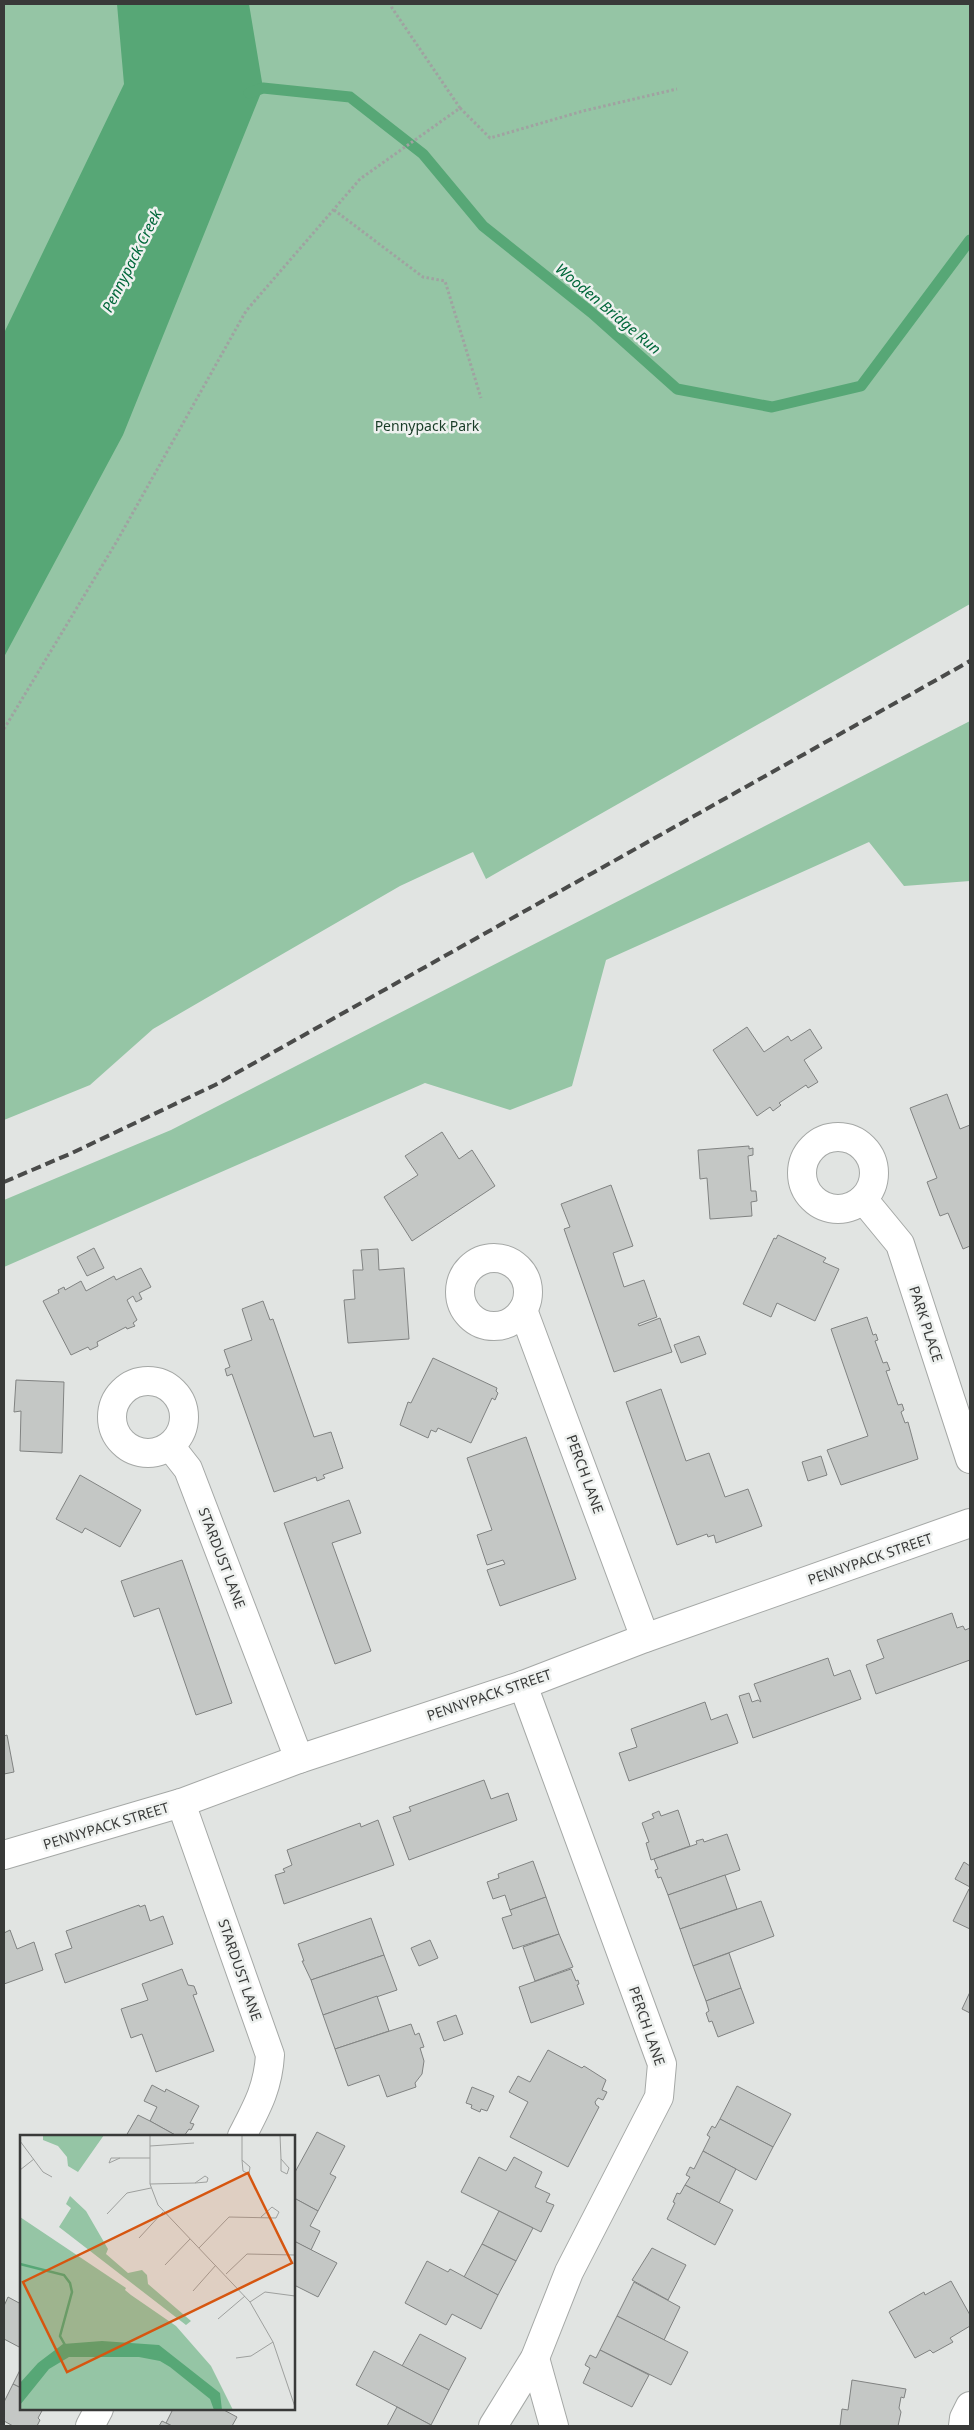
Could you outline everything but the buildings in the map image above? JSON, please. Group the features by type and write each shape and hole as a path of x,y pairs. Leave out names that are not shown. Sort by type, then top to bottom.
{"street":[{"name":"PARK PLACE","path":"864,1199 900,1244 970,1459"},
{"name":"PERCH LANE","path":"523,1310 645,1638"},
{"name":"STARDUST LANE","path":"170,1446 188,1468 299,1760"},
{"name":"PENNYPACK STREET","path":"4,1855 181,1803 299,1760 523,1685 645,1638 970,1523"},
{"name":"PERCH LANE","path":"493,2426 534,2358 569,2272 659,2097 662,2064 523,1685"},
{"name":"STARDUST LANE","path":"181,1803 270,2055 269,2077 258,2106 243,2135"},
{"path":"534,2358 554,2426"},
{"path":"963,2426 964,2418 970,2406"},
{"path":"90,2426 98,2410"}],"path":[{"path":"391,4 460,108 490,138 583,111 677,89"},
{"path":"4,729 117,540 246,311 360,179 460,108"},
{"path":"334,210 423,276 445,281 481,398"}],"green space":[{"name":"Pennypack Park","path":"4,4 970,4 970,604 486,879 473,852 400,886 153,1029 90,1085 4,1120"},
{"path":"970,721 970,881 904,886 869,842 606,960 572,1086 510,1110 425,1083 4,1267 4,1200 171,1130"}],"water":[{"name":"Pennypack Creek","path":"117,4 249,4 263,88 123,435 4,657 4,333 124,84"}],"waterway":[{"name":"Wooden Bridge Run","path":"249,93 263,88 350,97 423,154 483,226 592,313 677,389 772,407 861,386 970,240"}],"railway":[{"path":"4,1182 72,1153 215,1085 970,661"}]}
